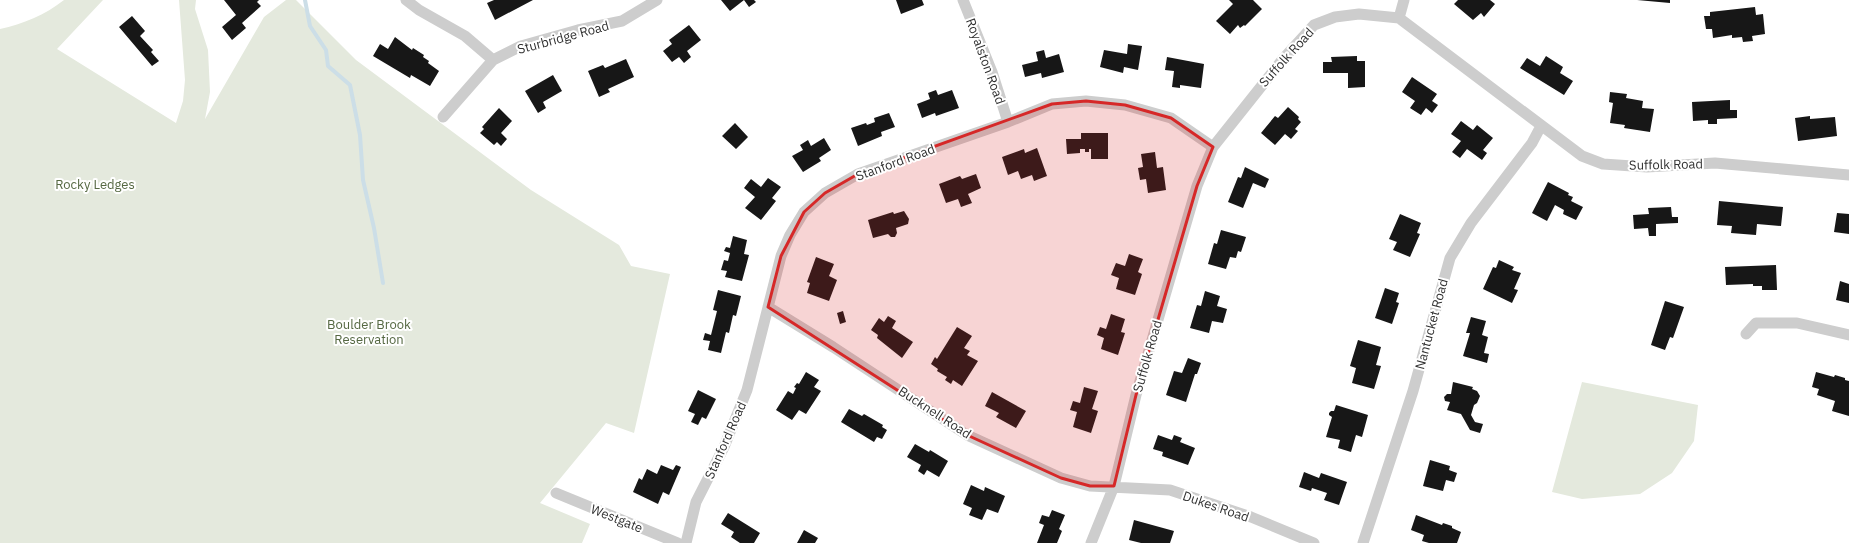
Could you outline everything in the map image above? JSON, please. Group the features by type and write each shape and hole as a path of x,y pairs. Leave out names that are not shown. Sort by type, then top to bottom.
{"street":[{"path":"406,0 419,10 465,36 493,60"},
{"name":"Sturbridge Road","path":"443,117 493,60 520,46 578,30 622,21 657,0"},
{"name":"Royalston Road","path":"963,0 992,72 1008,122"},
{"path":"1399,18 1404,0"},
{"name":"Suffolk Road","path":"1091,543 1114,486 1136,394 1197,186 1213,147 1278,64 1314,25 1335,17 1359,14 1399,18 1582,156 1603,164 1647,167 1715,163 1849,175"},
{"name":"Stanford Road","path":"686,543 696,502 724,447 746,390 781,256 790,235 804,212 825,193 858,174 1008,122 1052,104 1086,101 1125,105 1171,118 1213,147"},
{"name":"Nantucket Road","path":"1363,543 1413,391 1450,258 1470,223 1532,143 1541,126"},
{"name":"Bucknell Road","path":"768,307 833,347 967,435 1061,478 1090,486 1114,486"},
{"path":"1746,334 1756,323 1783,322 1798,323 1849,336"},
{"name":"Dukes Road","path":"1114,486 1170,490 1251,517 1314,543"},
{"name":"Westgate","path":"556,493 678,543"}],"highlighted area":[{"path":"1086,101 1125,105 1171,118 1213,147 1197,186 1136,395 1114,486 1090,486 1061,478 967,435 768,307 781,256 804,212 825,193 858,174 1052,104"}],"green space":[{"name":"Boulder Brook Reservation","path":"64,0 103,0 57,49 176,123 183,101 185,80 179,0 196,0 195,9 208,50 210,92 205,119 264,17 286,0 296,0 356,60 531,190 619,245 631,266 670,274 634,433 606,423 540,503 590,524 582,543 0,543 0,29 34,18"},
{"path":"1582,382 1698,405 1694,441 1672,473 1640,494 1582,499 1552,492"}],"building":[{"path":"224,0 259,0 257,2 261,6 242,23 246,28 232,40 222,27 236,15"},
{"path":"494,0 533,0 495,20 487,3"},
{"path":"721,0 744,0 730,11"},
{"path":"744,0 754,0 756,2 749,7"},
{"path":"896,0 922,0 924,5 901,14"},
{"path":"1229,0 1253,0 1262,9 1245,26 1244,25 1240,28 1238,25 1230,34 1216,21 1233,4"},
{"path":"1458,0 1490,0 1495,4 1484,17 1481,13 1473,20 1454,4"},
{"path":"1637,0 1670,0 1670,3"},
{"path":"1755,7 1756,15 1763,14 1765,34 1752,36 1753,41 1743,42 1742,37 1732,38 1732,35 1713,38 1712,29 1706,29 1704,16 1710,16 1710,12"},
{"path":"132,16 145,31 140,36 153,50 151,52 159,61 152,66 119,27"},
{"path":"689,25 701,40 687,51 691,57 684,63 679,57 672,62 663,51 672,44 669,40"},
{"path":"395,37 412,50 413,48 424,55 423,57 429,61 428,63 439,71 430,86 411,75 410,78 373,56 380,44 388,49"},
{"path":"1128,44 1142,46 1138,70 1124,67 1123,73 1100,67 1104,50 1127,54"},
{"path":"1044,50 1046,58 1059,54 1064,72 1042,78 1041,73 1025,77 1022,65 1038,61 1036,52"},
{"path":"1357,56 1357,61 1365,61 1365,87 1348,88 1348,73 1323,73 1323,62 1332,62 1331,57"},
{"path":"1546,56 1563,67 1560,73 1573,81 1564,95 1520,68 1527,58 1540,66"},
{"path":"1167,57 1204,64 1201,88 1180,85 1180,88 1172,87 1174,71 1165,70"},
{"path":"626,59 634,77 608,89 610,92 599,97 588,71 603,65 605,68"},
{"path":"553,75 562,91 543,102 546,108 538,113 525,91"},
{"path":"1412,77 1437,94 1432,101 1438,105 1432,113 1426,108 1421,115 1410,108 1415,101 1402,92"},
{"path":"936,90 938,95 952,90 959,108 936,116 935,113 922,118 917,104 930,99 928,93"},
{"path":"1610,92 1627,94 1626,98 1643,101 1642,108 1654,109 1650,132 1624,128 1625,125 1610,123 1613,103 1609,102"},
{"path":"1730,100 1730,110 1737,110 1737,118 1717,119 1717,124 1708,124 1708,120 1693,121 1692,102"},
{"path":"1288,107 1299,117 1298,119 1301,122 1295,129 1298,131 1291,139 1285,134 1275,145 1261,133 1275,116 1278,118"},
{"path":"499,108 512,121 501,133 507,139 501,146 497,142 494,145 480,133 484,129 482,127"},
{"path":"889,113 895,127 881,132 882,136 858,146 851,128 866,123 867,125 875,122 874,118"},
{"path":"1810,116 1810,119 1835,117 1837,136 1798,141 1795,118"},
{"path":"1461,121 1473,130 1477,125 1493,138 1483,150 1487,153 1482,160 1467,149 1460,158 1452,152 1461,141 1451,134"},
{"path":"735,123 748,137 736,149 722,136"},
{"path":"1081,133 1108,133 1108,159 1091,159 1091,149 1089,149 1089,152 1085,152 1085,149 1080,149 1080,153 1067,154 1066,139 1081,139"},
{"path":"824,138 831,150 819,158 821,161 803,172 792,156 803,150 800,145 808,140 811,146"},
{"path":"1037,148 1047,176 1034,181 1032,175 1021,179 1018,171 1008,175 1002,157 1024,149 1025,153"},
{"path":"1155,152 1157,168 1163,167 1166,190 1148,193 1146,179 1140,180 1138,168 1143,167 1141,154"},
{"path":"1245,167 1269,179 1265,188 1253,183 1243,208 1228,202 1238,177 1241,178"},
{"path":"976,174 981,188 968,194 972,203 961,207 958,199 946,203 939,184 960,176 962,179"},
{"path":"768,178 781,187 772,198 776,201 761,220 745,208 755,197 744,188 751,179 761,187"},
{"path":"1548,182 1569,193 1568,195 1573,197 1571,201 1583,207 1576,220 1563,214 1564,210 1555,205 1547,221 1532,213"},
{"path":"1719,201 1783,207 1781,226 1757,224 1756,235 1731,233 1732,226 1717,225"},
{"path":"1671,207 1672,217 1678,217 1678,223 1656,224 1656,236 1649,236 1648,228 1634,229 1633,215 1649,214 1648,208"},
{"path":"904,211 909,219 908,224 896,228 897,233 895,237 891,237 888,234 873,238 868,220 893,212 894,214"},
{"path":"1837,213 1849,214 1849,234 1834,232"},
{"path":"1400,214 1421,223 1417,233 1420,234 1410,257 1393,250 1397,242 1389,239"},
{"path":"1221,230 1246,237 1241,252 1238,251 1236,258 1230,257 1226,269 1208,264 1214,243 1217,244"},
{"path":"733,236 747,240 744,254 749,255 742,281 725,277 727,271 721,270 724,260 728,261 730,253 724,251 726,247 730,248"},
{"path":"1129,254 1143,259 1138,272 1142,274 1135,295 1116,289 1119,278 1111,275 1116,263 1125,266"},
{"path":"816,257 834,264 829,276 837,280 829,301 807,293 810,283 807,282"},
{"path":"1499,260 1514,267 1512,270 1521,273 1514,289 1518,290 1512,303 1483,289 1493,267 1496,268"},
{"path":"1776,265 1777,290 1762,290 1762,286 1753,286 1753,284 1726,285 1725,267"},
{"path":"1840,281 1849,284 1849,303 1836,300"},
{"path":"1385,288 1399,293 1396,302 1399,303 1392,324 1375,318"},
{"path":"718,290 741,296 736,316 733,315 729,333 726,332 721,353 708,350 710,341 703,340 705,333 711,335 717,311 713,310"},
{"path":"1205,291 1220,296 1217,306 1227,309 1223,323 1212,321 1209,333 1190,328 1197,305 1201,306"},
{"path":"1665,301 1684,307 1673,338 1670,337 1665,350 1651,345"},
{"path":"843,311 846,322 840,324 837,313"},
{"path":"1111,314 1125,319 1121,332 1125,333 1118,355 1101,349 1104,338 1097,335 1100,327 1106,329"},
{"path":"888,316 896,321 892,328 913,342 902,358 877,338 878,335 871,330 879,318 884,322"},
{"path":"1471,317 1486,321 1482,335 1488,337 1484,353 1489,354 1487,363 1463,356 1470,333 1466,333"},
{"path":"957,327 972,336 964,348 970,351 967,355 978,361 962,386 953,380 951,384 945,380 947,377 937,371 938,369 931,364 935,357 937,359"},
{"path":"1358,340 1381,347 1376,365 1381,366 1374,389 1352,383 1356,368 1350,366"},
{"path":"1188,358 1201,363 1197,374 1195,374 1186,402 1166,395 1174,371 1182,373"},
{"path":"806,372 819,380 814,387 821,391 806,414 799,410 792,420 776,410 788,391 793,394 796,388 794,387 797,383 799,384"},
{"path":"1816,372 1834,377 1835,375 1849,381 1849,416 1832,411 1835,401 1817,395 1819,389 1812,387"},
{"path":"1453,382 1473,387 1472,389 1477,391 1480,396 1477,403 1474,405 1471,415 1475,422 1483,424 1480,433 1470,430 1461,414 1447,410 1450,402 1445,401 1444,397 1447,394 1451,394"},
{"path":"1084,387 1098,391 1092,409 1098,411 1091,433 1073,427 1077,412 1070,410 1073,401 1080,403"},
{"path":"698,390 716,399 706,419 702,417 698,425 691,422 695,414 688,411"},
{"path":"992,392 1026,411 1016,428 996,417 999,413 985,406"},
{"path":"1336,405 1368,415 1362,437 1356,435 1351,452 1338,448 1340,440 1326,437 1332,417 1329,413 1334,411"},
{"path":"849,409 862,416 864,414 883,425 882,427 887,430 882,439 877,437 874,442 841,422"},
{"path":"1158,435 1172,440 1174,435 1182,438 1180,442 1195,448 1188,465 1162,456 1163,452 1153,449"},
{"path":"915,444 929,452 930,450 948,461 939,477 927,470 924,475 918,471 921,465 907,457"},
{"path":"1430,460 1450,466 1449,470 1457,473 1454,482 1446,480 1443,491 1423,486"},
{"path":"661,465 673,470 676,465 681,467 669,495 663,492 658,504 633,492 639,478 642,480 647,469 657,474"},
{"path":"1304,472 1319,478 1321,473 1347,482 1339,505 1324,500 1327,493 1312,488 1311,491 1299,487"},
{"path":"971,485 984,491 985,487 1005,496 998,513 987,509 982,520 969,515 972,508 963,504"},
{"path":"1052,510 1065,515 1059,529 1062,531 1057,543 1037,543 1044,525 1039,523 1042,515 1049,517"},
{"path":"728,513 760,533 754,543 740,543 731,537 734,532 721,524"},
{"path":"1416,515 1442,525 1443,523 1452,526 1452,528 1461,532 1457,543 1429,543 1422,541 1424,535 1411,530"},
{"path":"1134,520 1174,531 1170,543 1141,543 1129,540"},
{"path":"804,530 818,538 815,543 797,543"}],"waterway":[{"path":"305,0 310,26 326,50 328,66 350,85 360,135 363,180 374,228 383,283"}],"park label":[{"name":"Rocky Ledges","path":"95,184"}]}
